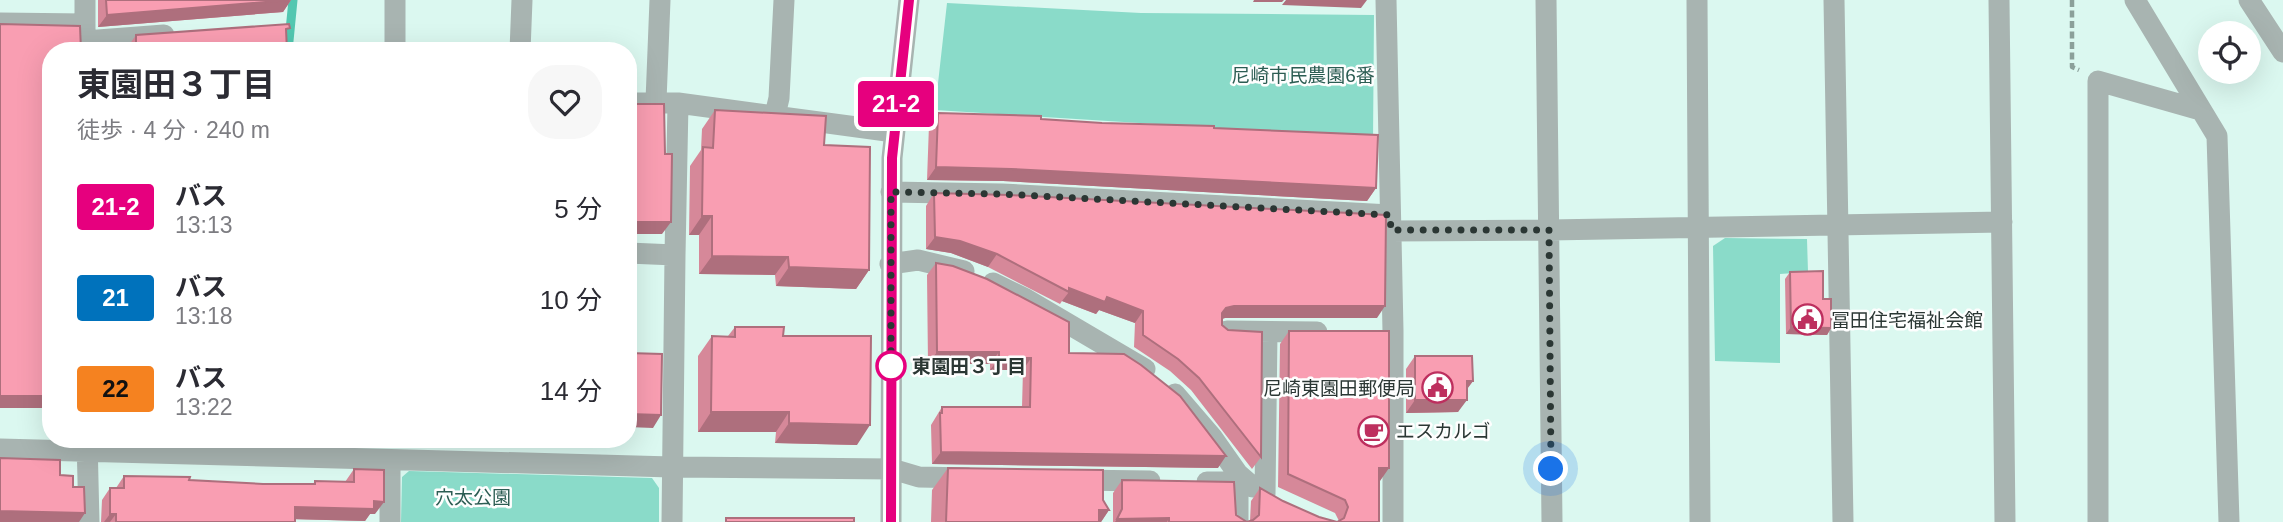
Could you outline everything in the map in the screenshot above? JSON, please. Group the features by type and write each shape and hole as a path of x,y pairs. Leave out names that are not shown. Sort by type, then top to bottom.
{"street":[{"path":"85,0 85,38"},
{"path":"395,0 395,42"},
{"path":"520,42 522,0"},
{"path":"660,0 675,254 671,522"},
{"path":"775,115 779,98 784,0"},
{"path":"891,522 891,192 894,132 909,0"},
{"path":"1386,0 1393,331 1393,522"},
{"path":"1546,0 1552,522"},
{"path":"1697,0 1700,522"},
{"path":"1834,0 1843,522"},
{"path":"1999,0 2005,522"},
{"path":"2135,0 2217,136 2229,522"},
{"path":"2249,0 2283,52"},
{"path":"0,23 85,38 180,34"},
{"path":"2098,522 2098,81 2200,110"},
{"path":"637,103 667,102 894,132"},
{"path":"891,192 1002,194 1390,223 1549,230 2003,222"},
{"path":"637,253 675,254"},
{"path":"890,264 918,260 968,272 1026,299 1145,369 1192,411 1238,474 1250,486 1284,505"},
{"path":"1225,331 1342,331"},
{"path":"1367,331 1393,331"},
{"path":"1238,522 1250,486 1266,332"},
{"path":"0,449 42,448"},
{"path":"87,448 89,522"},
{"path":"130,448 390,460 892,470 919,477 989,478"},
{"path":"390,460 390,522"},
{"path":"1058,480 1100,487 1176,481 1250,486"}],"path":[{"path":"2072,0 2072,67 2098,81"}],"green space":[{"name":"尼崎市民農園6番","path":"947,3 1141,13 1374,15 1373,141 935,110"},
{"path":"1725,238 1807,239 1808,272 1780,274 1780,363 1715,361 1713,246"},
{"name":"穴太公園","path":"409,471 652,478 659,488 659,522 401,522 402,477"}],"building":[{"path":"106,0 289,0 107,15"},
{"path":"0,24 80,26 81,42 42,42 42,396 0,396"},
{"path":"289,24 290,28 286,29 287,42 136,42 136,35"},
{"path":"637,104 664,104 665,154 672,154 671,222 637,222"},
{"path":"715,110 826,116 824,145 870,147 869,270 789,267 788,257 712,256 712,216 702,216 703,147 713,148"},
{"path":"938,113 1041,116 1041,119 1102,123 1378,135 1376,188 936,167"},
{"path":"934,193 1386,215 1385,306 1226,308 1222,313 1222,325 1228,330 1262,332 1261,457 1199,378 1178,359 1143,335 1143,311 1107,297 1105,302 1069,288 1069,292 997,254 960,241 935,237"},
{"path":"936,263 953,266 987,279 1069,322 1069,353 1124,354 1141,365 1180,396 1226,456 941,452 942,407 1030,407 1031,358 999,358 999,352 937,352"},
{"name":"冨田住宅福祉会館","path":"1823,271 1823,299 1831,299 1831,328 1791,327 1790,272"},
{"path":"735,327 784,327 783,336 871,336 870,425 789,423 789,412 711,412 712,336 735,337"},
{"path":"1289,331 1389,331 1389,468 1379,468 1379,522 1337,522 1344,518 1348,507 1345,500 1288,474"},
{"path":"637,353 662,354 661,415 637,414"},
{"path":"1415,356 1472,356 1473,381 1467,381 1467,400 1415,400"},
{"path":"0,458 60,460 60,475 73,476 73,487 84,487 85,513 0,511"},
{"path":"948,468 1103,470 1103,500 1109,510 1099,510 1099,522 946,522"},
{"path":"354,469 384,470 384,502 374,501 374,509 295,507 295,522 116,522 116,514 110,514 110,488 124,488 124,476 190,477 189,480 263,484 315,484 315,481 354,482"},
{"path":"1122,480 1234,482 1236,515 1247,522 1169,522 1169,518 1117,519 1122,509"},
{"path":"1260,488 1319,517 1337,522 1247,522 1259,515"},
{"path":"726,518 854,518 854,522 726,522"}],"waterway":[{"path":"289,42 293,0"}],"bus line":[{"name":"21-2","path":"891,522 892,158 896,100 909,0"}],"place":[{"name":"冨田住宅福祉会館","path":"1808,320"},
{"name":"東園田３丁目","path":"891,366"},
{"name":"尼崎東園田郵便局","path":"1438,388"},
{"name":"エスカルゴ","path":"1373,431"}],"route":[{"path":"891,366 891,371 891,192 1002,194 1390,215 1391,230 1549,230 1551,469"}]}
